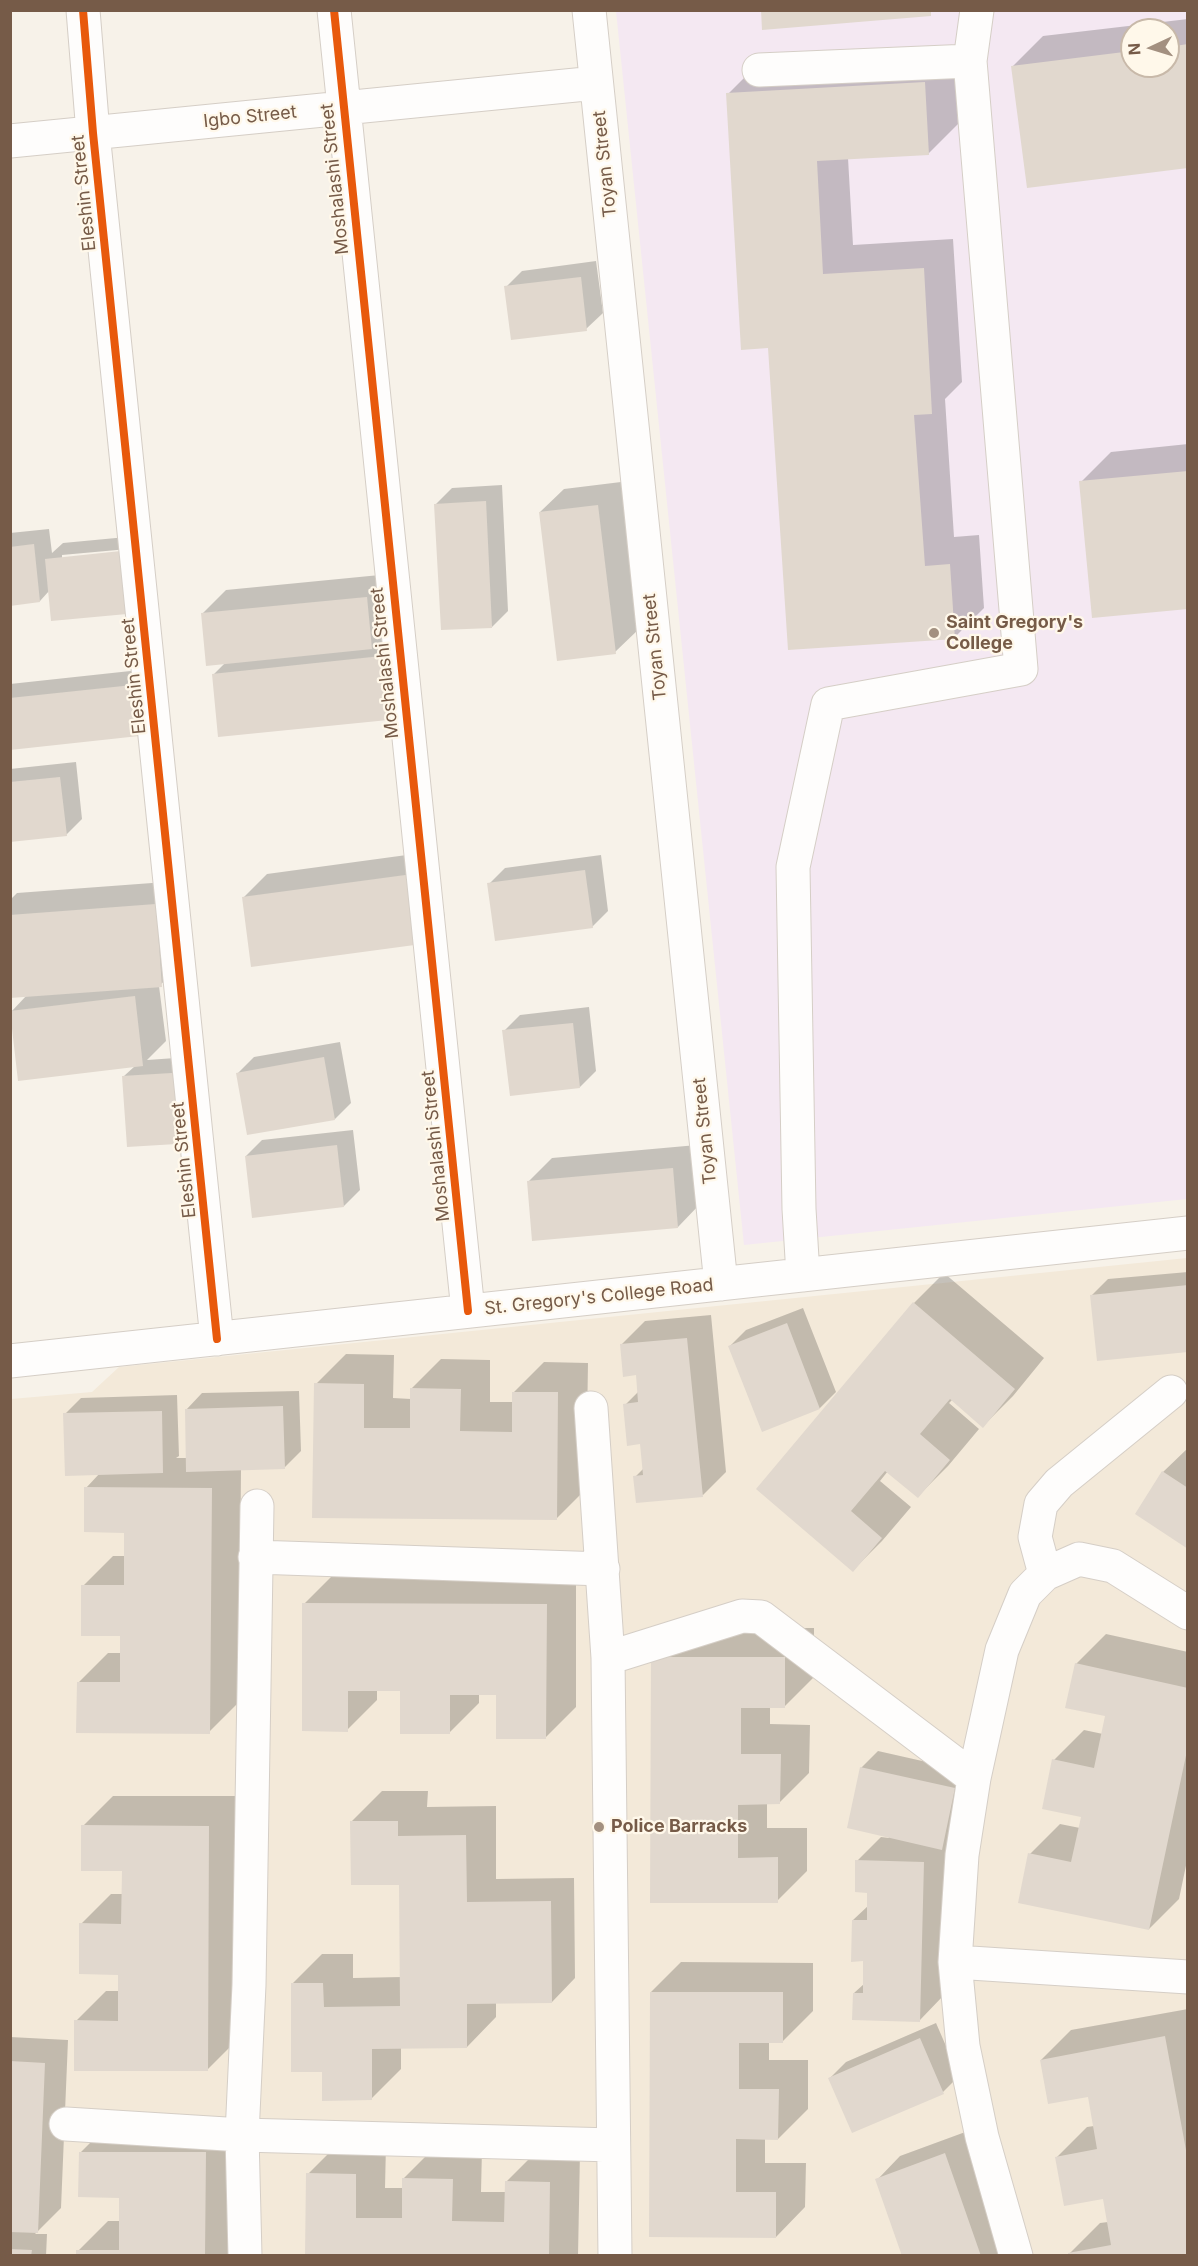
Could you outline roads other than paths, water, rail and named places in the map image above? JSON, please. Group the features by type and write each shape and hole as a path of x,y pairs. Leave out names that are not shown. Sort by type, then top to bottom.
{"street":[{"name":"Eleshin Street","path":"83,10 93,133 217,1339"},
{"name":"Moshalashi Street","path":"334,10 468,1311"},
{"name":"Toyan Street","path":"589,10 721,1284"},
{"path":"803,1275 799,1209 793,867 828,704 1021,669 970,61 977,10"},
{"path":"759,70 970,61"},
{"name":"Igbo Street","path":"10,141 596,83"},
{"name":"St. Gregory's College Road","path":"10,1361 1188,1233"},
{"path":"1045,1574 1035,1537 1041,1504 1059,1483 1171,1392"},
{"path":"591,1408 608,1658 615,2256"},
{"path":"245,2256 242,2135 249,1985 257,1506"},
{"path":"255,1557 603,1569"},
{"path":"1016,2256 982,2137 965,2058 955,1962 962,1855 974,1778 1002,1650 1025,1594 1045,1574 1079,1559 1113,1566 1188,1613"},
{"path":"608,1658 742,1616 761,1617 974,1778"},
{"path":"955,1962 1188,1977"},
{"path":"66,2124 242,2135 613,2145"}],"place":[{"name":"Saint Gregory's College","path":"934,633"},
{"name":"Police Barracks","path":"599,1827"}]}
